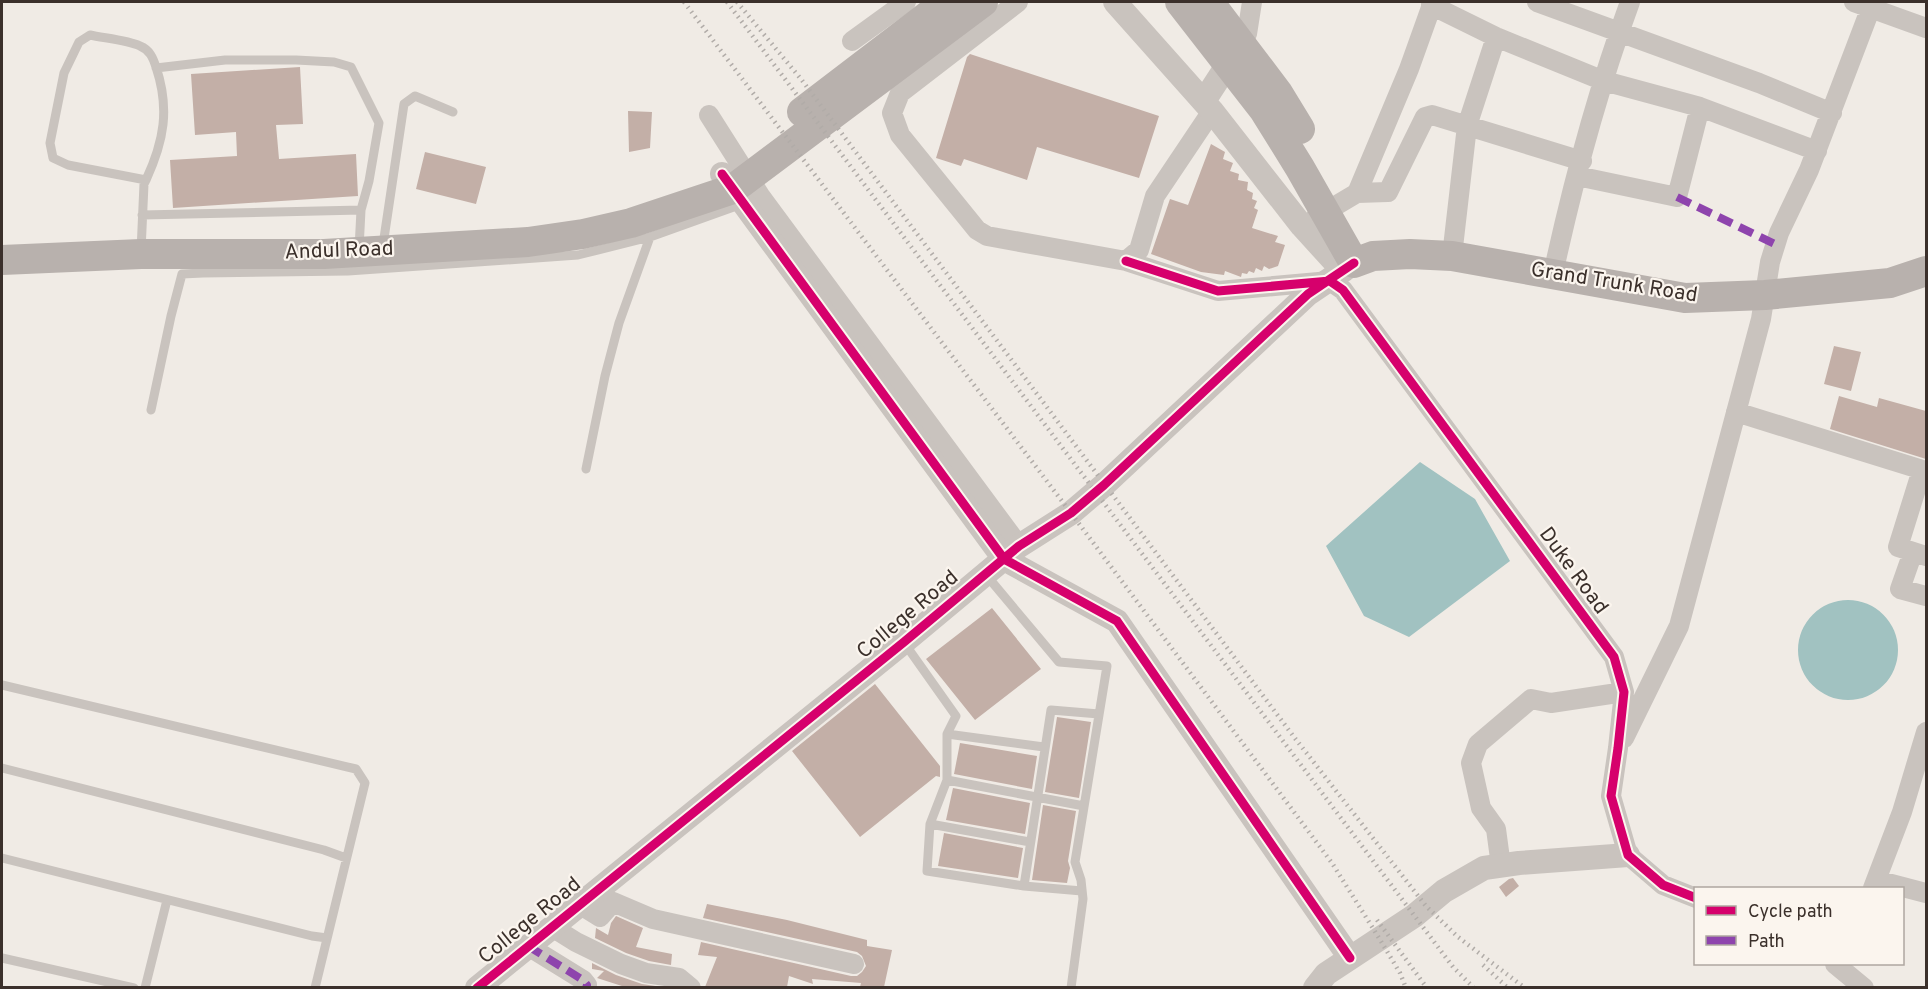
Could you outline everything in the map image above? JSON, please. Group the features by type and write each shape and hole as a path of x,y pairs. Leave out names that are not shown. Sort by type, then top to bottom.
{"main road":[{"path":"739,187 946,2"},
{"path":"739,187 983,2"},
{"path":"1180,2 1264,110 1350,257"},
{"path":"1209,2 1278,93 1318,159 1350,257"},
{"name":"Andul Road","path":"2,260 141,254 324,254 528,242 584,234 621,225 739,187"},
{"name":"Grand Trunk Road","path":"1350,257 1410,254 1452,256 1685,298 1765,295 1890,283 1926,270"}],"street":[{"path":"852,41 906,2"},
{"path":"1018,2 900,93 892,113 900,135 977,230 987,236 1126,261 1218,291 1350,257"},
{"path":"1115,2 1208,106 1302,226 1350,257"},
{"path":"1222,2 1247,34"},
{"path":"1126,261 1139,250 1155,196 1247,34 1252,2"},
{"path":"1538,2 1759,83 1832,113"},
{"path":"1553,274 1604,81 1630,2"},
{"path":"1357,193 1410,69 1432,3 1496,37 1604,81 1700,107 1817,151"},
{"path":"1618,748 1679,626 1761,320 1770,262 1779,233 1817,151 1867,20 1866,4 1926,28"},
{"path":"1452,256 1467,126 1496,37"},
{"path":"1302,226 1357,193 1388,192 1425,117 1432,115 1580,169 1677,197 1700,107"},
{"path":"709,115 739,187 899,414 1011,553 1117,621 1356,953"},
{"path":"739,187 1011,553"},
{"name":"College Road","path":"477,987 1011,553 1071,513 1350,257"},
{"name":"Duke Road","path":"1350,257 1343,290 1614,657 1624,692 1611,796 1628,855"},
{"path":"1736,412 1924,470 1898,547 1920,554 1900,589 1926,596"},
{"path":"1501,866 1496,829 1481,808 1471,764 1478,744 1530,699 1551,703 1624,692"},
{"path":"1891,887 1874,884 1902,812 1926,732"},
{"path":"1314,987 1326,974 1414,915 1444,891 1484,868 1628,855 1663,885 1694,898"},
{"path":"1904,889 1926,893"},
{"path":"579,904 600,917 613,902 653,919 854,964"},
{"path":"552,927 576,942 621,964 646,973 679,978 691,987"},
{"path":"528,946 584,980 586,987"},
{"path":"1840,965 1864,987"}],"lane":[{"path":"141,254 144,184 146,180 157,155 164,123 163,86 152,54 141,46 90,35 79,42 64,73 50,143 53,158 68,165 146,180"},
{"path":"156,68 225,60 334,62 351,67 379,123 369,181 361,210 370,251"},
{"path":"370,251 404,104 415,96 453,112"},
{"path":"151,410 182,274 348,271 578,255 650,237 739,187"},
{"path":"142,215 361,210"},
{"path":"586,469 605,376 619,323 650,237"},
{"path":"985,574 1059,662 1107,666 1075,862 1082,891 1078,942 1071,987"},
{"path":"904,642 956,716 947,734 947,780 930,824 927,871 1024,886 1082,891"},
{"path":"2,685 356,769 366,783 315,987"},
{"path":"1024,886 1051,710 1099,714"},
{"path":"947,734 1044,747"},
{"path":"2,768 324,850 346,858"},
{"path":"947,780 1084,806"},
{"path":"930,824 1030,842"},
{"path":"2,858 327,938"},
{"path":"146,987 167,900"},
{"path":"2,958 134,987"}],"water":[{"path":"1420,462 1475,499 1510,561 1409,637 1364,616 1326,546"},
{"path":"1848,600 1867,604 1883,615 1894,631 1898,650 1894,669 1883,685 1867,696 1848,700 1829,696 1813,685 1802,669 1798,650 1802,631 1813,615 1829,604"}],"building":[{"path":"970,54 1159,116 1139,178 1037,147 1027,180 964,159 961,166 936,158 967,57"},
{"path":"300,67 303,124 276,125 279,159 356,154 358,196 173,208 170,160 237,156 236,132 195,135 191,74"},
{"path":"628,111 652,112 650,148 629,152"},
{"path":"1211,144 1225,152 1223,159 1233,163 1230,171 1239,174 1238,180 1248,182 1247,190 1253,193 1252,199 1257,201 1254,208 1258,210 1252,228 1278,236 1275,242 1285,245 1278,266 1269,269 1264,266 1262,271 1256,268 1254,273 1249,271 1247,274 1242,273 1241,277 1225,271 1224,275 1201,272 1151,254 1170,199 1188,205"},
{"path":"425,152 486,167 476,204 416,189"},
{"path":"1834,346 1861,352 1851,391 1824,384"},
{"path":"1839,396 1877,407 1879,398 1926,411 1926,459 1830,429"},
{"path":"992,608 1041,669 975,720 926,659"},
{"path":"875,684 940,766 940,777 936,776 860,837 792,751"},
{"path":"1057,717 1091,722 1079,798 1045,792"},
{"path":"960,743 1037,756 1032,789 954,774"},
{"path":"953,788 1030,803 1025,834 946,820"},
{"path":"1043,805 1076,811 1067,883 1032,880"},
{"path":"944,833 1023,848 1018,878 938,866"},
{"path":"1513,878 1519,886 1506,897 1499,887"},
{"path":"707,904 787,920 867,940 867,946 892,950 884,987 860,987 861,983 812,979 813,984 789,976 787,987 705,987 717,957 698,955 701,942 851,976 857,976 866,966 862,956 857,952 703,918"},
{"path":"616,916 643,928 636,947 672,954 671,965 649,961 626,953 595,938 596,928 608,935 611,923"},
{"path":"592,963 642,984 662,987 625,987 597,978 604,971 592,969"}],"railway":[{"path":"684,2 1071,513 1332,863 1400,973 1406,988"},
{"path":"727,2 1453,967 1474,988"},
{"path":"737,2 801,79 1294,737 1426,906 1458,937 1525,988"},
{"path":"1377,920 1427,988"},
{"path":"1483,965 1508,988"}],"marked path":[{"path":"1677,197 1775,244"},
{"path":"528,946 583,980 587,985 586,988"}],"cycle path":[{"path":"722,174 1004,559 1117,621 1350,958"},
{"path":"1126,261 1218,291 1330,281 1343,290 1614,657 1624,692 1611,796 1628,855 1663,885 1694,897"},
{"path":"477,988 1019,546 1071,513 1104,485 1308,294 1354,263"}]}
